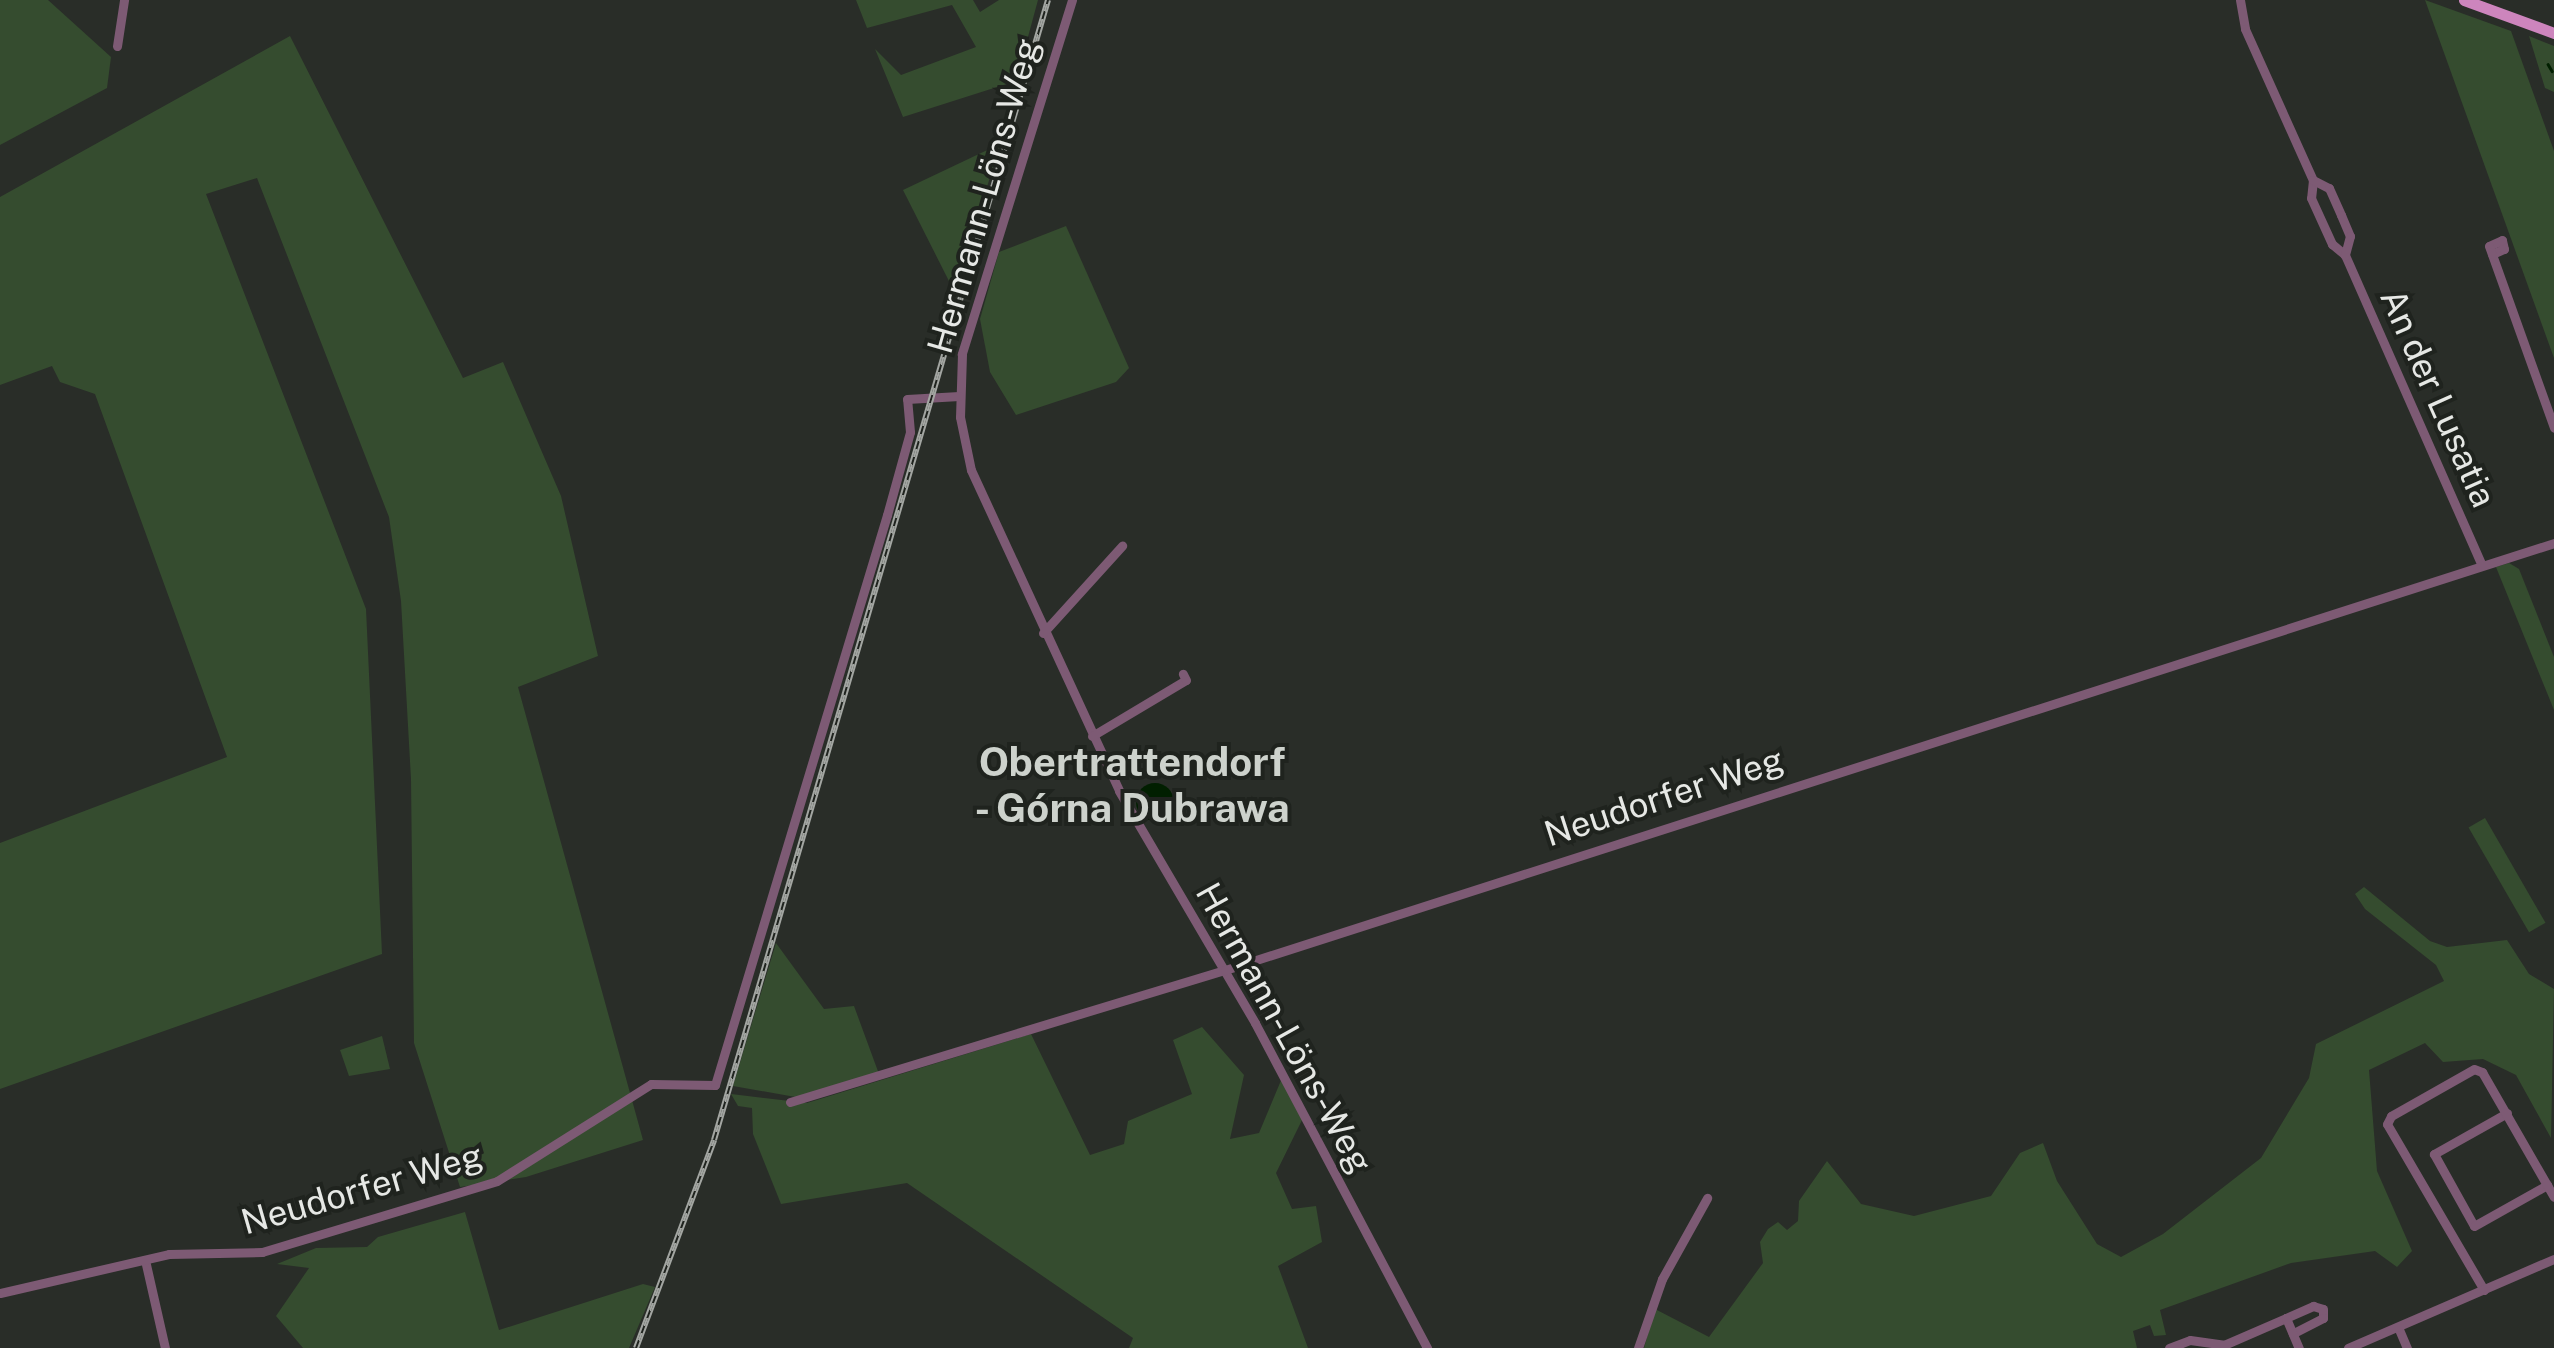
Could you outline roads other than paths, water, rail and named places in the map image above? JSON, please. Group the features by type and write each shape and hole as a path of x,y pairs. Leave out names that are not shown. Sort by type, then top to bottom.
{"main road":[{"path":"2464,0 2554,33"}],"street":[{"path":"117,46 124,0"},
{"name":"Hermann-Löns-Weg","path":"1072,0 971,316 959,396 971,470 1092,736 1224,970 1427,1348"},
{"name":"An der Lusatia","path":"2240,0 2245,29 2313,180 2311,198 2332,244 2345,255 2481,562"},
{"name":"An der Lusatia","path":"2313,180 2329,188 2350,236 2345,255"},
{"path":"2492,254 2554,428"},
{"name":"Neudorfer Weg","path":"0,1293 145,1260 262,1252 504,1177 651,1084 716,1085 910,432 908,400 959,396"},
{"name":"Neudorfer Weg","path":"790,1102 1224,970 2481,562 2554,543"},
{"path":"1043,633 1122,546"},
{"path":"1092,736 1186,680 1183,674"},
{"path":"2484,1290 2387,1124 2390,1116 2474,1069 2482,1072 2554,1196"},
{"path":"2507,1113 2434,1154 2466,1212 2474,1226 2547,1185"},
{"path":"1638,1348 1662,1279 1706,1198"},
{"path":"145,1260 166,1348"},
{"path":"2348,1348 2554,1260"},
{"path":"2170,1348 2190,1340 2224,1344 2313,1306 2323,1310 2323,1318 2293,1333"},
{"path":"2286,1318 2300,1348"},
{"path":"2398,1326 2408,1348"}],"waterway":[{"path":"2548,64 2552,71"}],"railway":[{"path":"636,1348 714,1140 1048,0"}],"district":[{"name":"Obertrattendorf - Górna Dubrawa","path":"1132,785"}]}
